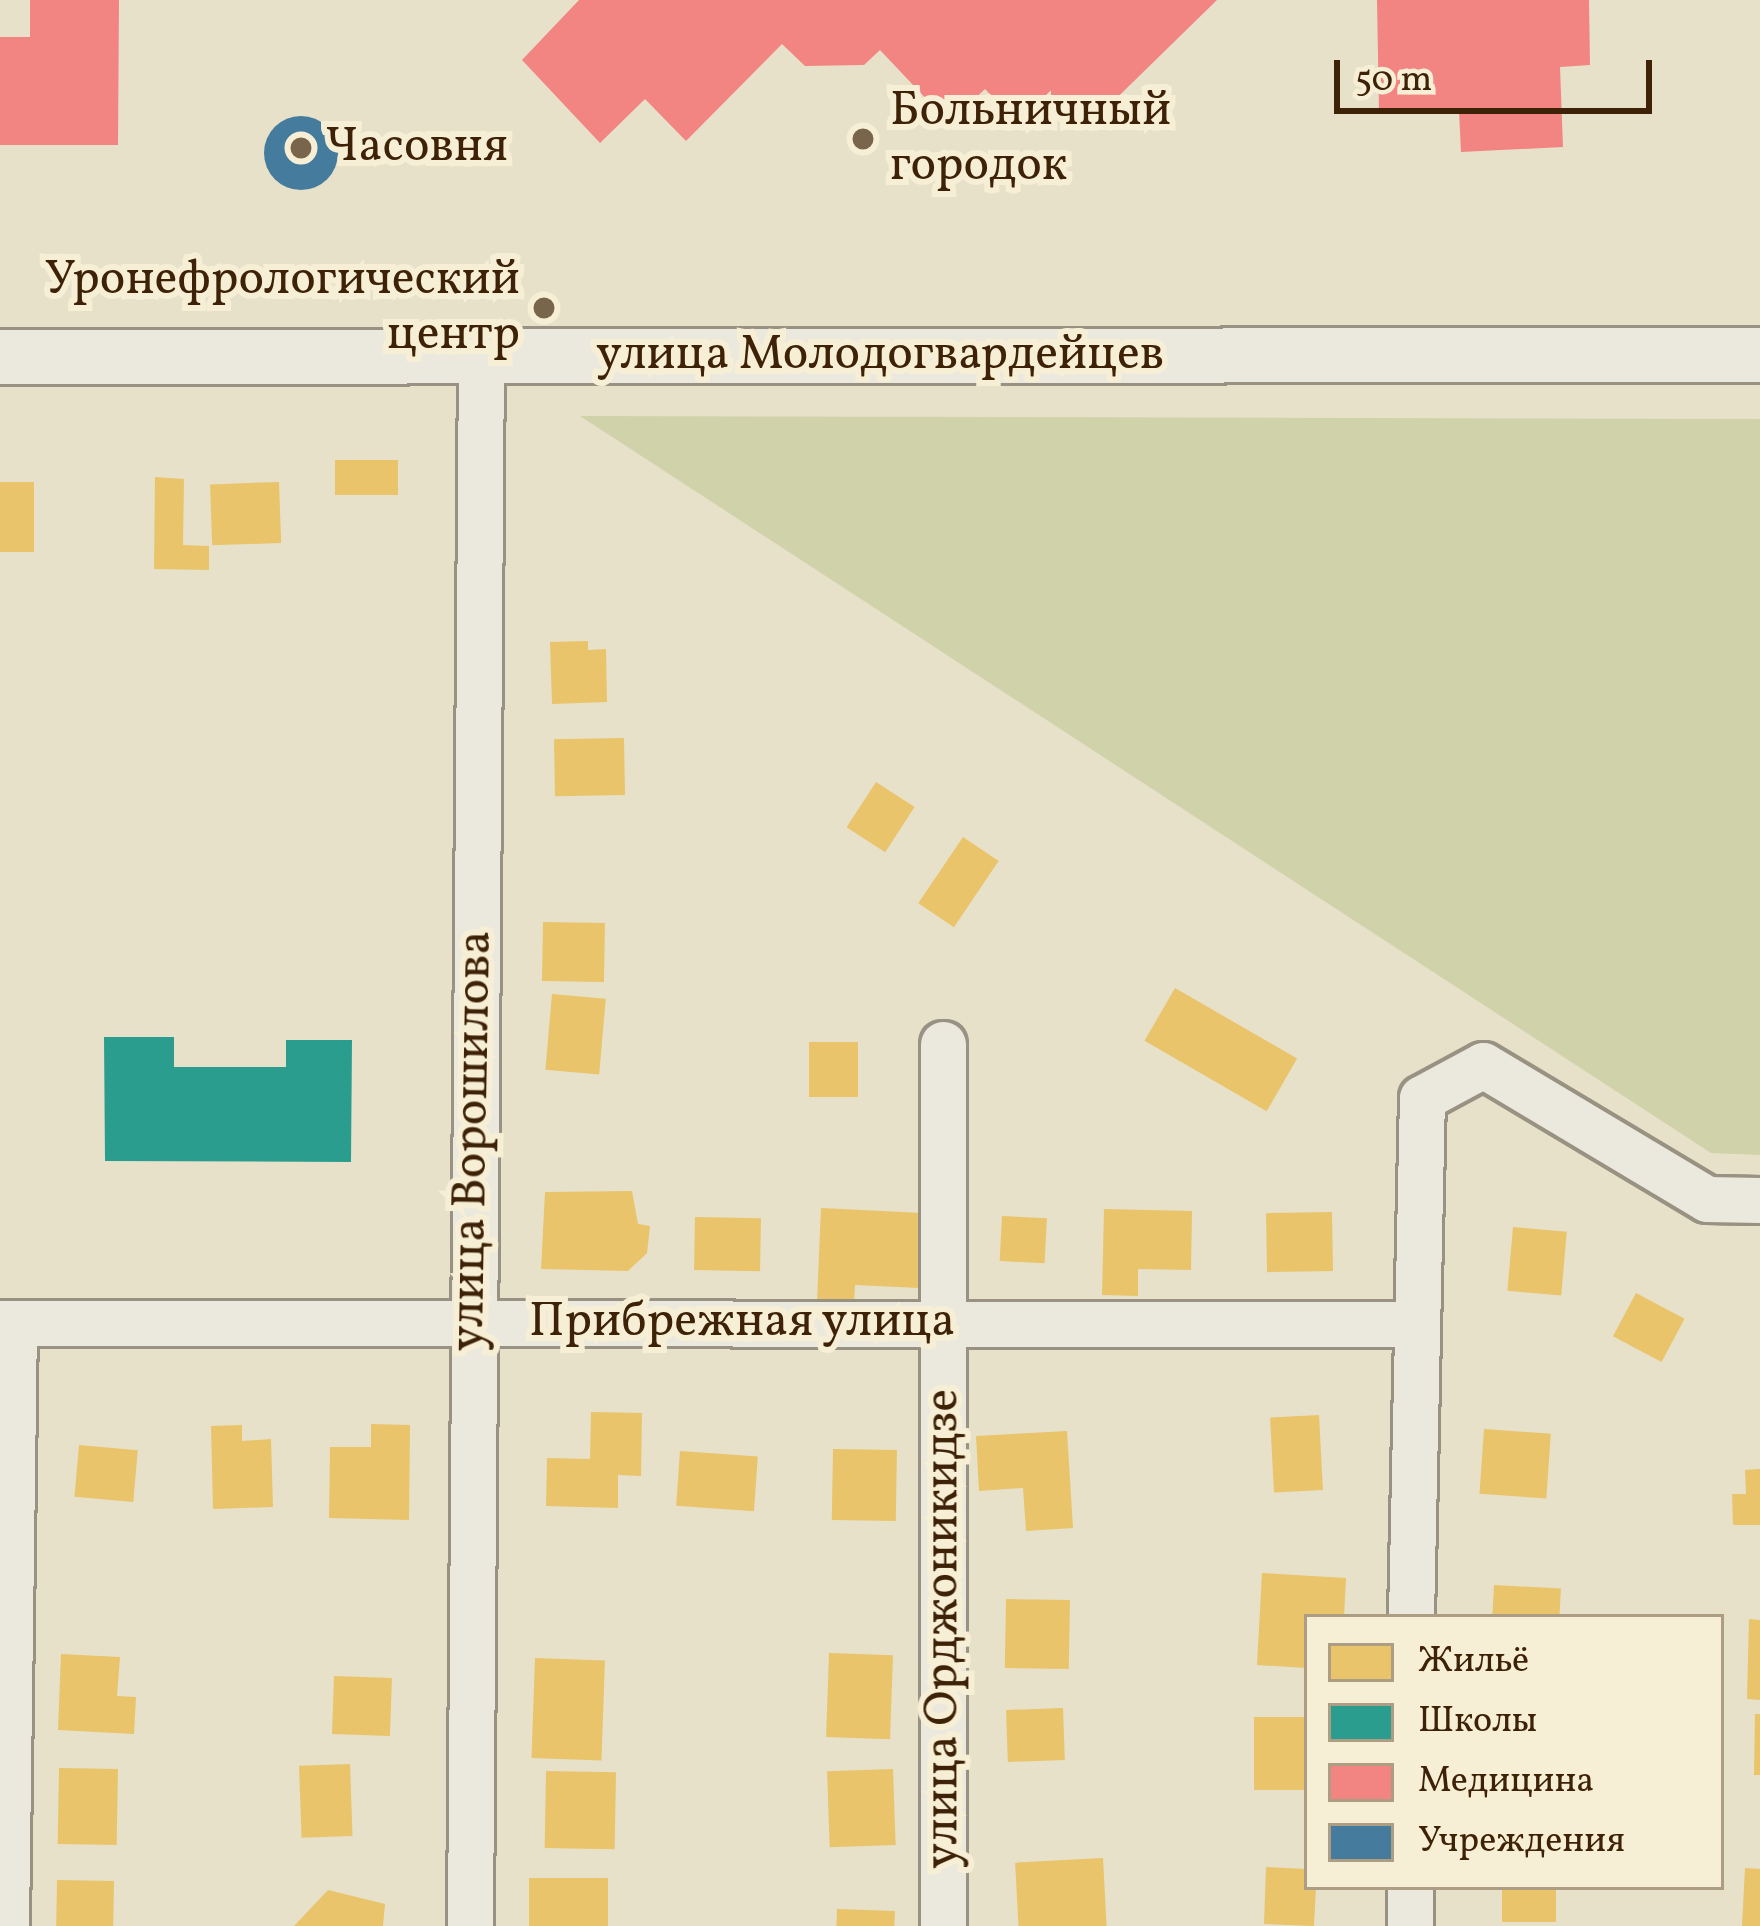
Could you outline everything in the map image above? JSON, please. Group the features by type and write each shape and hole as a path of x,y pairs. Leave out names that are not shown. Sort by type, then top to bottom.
{"street":[{"name":"улица Молодогвардейцев","path":"0,357 1760,355"},
{"name":"улица Ворошилова","path":"470,1926 481,357"},
{"name":"улица Орджоникидзе","path":"943,1044 943,1926"},
{"path":"1411,1614 1412,1324 1422,1098 1483,1065 1707,1199 1760,1200"},
{"name":"Прибрежная улица","path":"7,1323 1412,1324"},
{"path":"6,1926 7,1323"},
{"path":"1410,1890 1410,1926"}],"green space":[{"path":"580,416 1760,419 1760,1155 1711,1153"}],"building: Жильё":[{"path":"335,460 398,460 398,495 335,495"},
{"path":"155,477 184,479 183,545 209,546 209,570 154,569"},
{"path":"0,482 34,482 34,552 0,552"},
{"path":"279,482 281,543 212,545 210,484"},
{"path":"588,641 588,650 606,649 607,702 552,704 550,642"},
{"path":"624,738 625,795 555,796 554,739"},
{"path":"876,782 915,807 885,852 847,827"},
{"path":"963,837 999,861 954,927 918,903"},
{"path":"543,922 605,923 604,982 542,981"},
{"path":"1175,988 1297,1058 1267,1111 1144,1041"},
{"path":"552,994 606,999 599,1074 545,1070"},
{"path":"809,1042 858,1042 858,1097 809,1097"},
{"path":"632,1191 638,1224 650,1226 647,1253 628,1271 541,1269 545,1192"},
{"path":"821,1208 923,1213 919,1288 855,1285 854,1304 817,1302"},
{"path":"1104,1209 1192,1211 1191,1270 1138,1269 1138,1296 1102,1295"},
{"path":"1332,1212 1333,1271 1267,1272 1266,1213"},
{"path":"1002,1216 1047,1218 1045,1263 1000,1261"},
{"path":"695,1217 761,1218 760,1271 694,1270"},
{"path":"1513,1227 1567,1232 1561,1295 1507,1291"},
{"path":"1636,1293 1685,1319 1662,1362 1613,1336"},
{"path":"591,1412 642,1413 641,1476 618,1475 618,1508 546,1506 547,1458 590,1459"},
{"path":"1319,1415 1323,1490 1274,1492 1270,1418"},
{"path":"371,1424 410,1425 409,1520 329,1518 330,1447 371,1447"},
{"path":"242,1425 242,1441 271,1439 273,1507 213,1509 211,1426"},
{"path":"1484,1429 1551,1434 1546,1499 1479,1494"},
{"path":"1067,1431 1073,1528 1026,1531 1023,1488 979,1491 976,1436"},
{"path":"79,1445 138,1450 133,1502 74,1497"},
{"path":"833,1449 897,1450 896,1521 832,1520"},
{"path":"680,1451 758,1456 754,1511 676,1506"},
{"path":"1760,1469 1760,1525 1733,1525 1732,1494 1746,1494 1745,1470"},
{"path":"1262,1573 1346,1578 1344,1614 1304,1614 1304,1668 1257,1665"},
{"path":"1494,1585 1561,1589 1560,1614 1492,1614"},
{"path":"1006,1599 1070,1600 1069,1669 1005,1668"},
{"path":"1749,1619 1760,1620 1760,1700 1747,1699"},
{"path":"829,1653 893,1655 890,1739 826,1737"},
{"path":"61,1654 120,1657 117,1696 136,1697 134,1734 58,1730"},
{"path":"535,1658 605,1660 601,1760 532,1758"},
{"path":"334,1676 392,1678 390,1736 332,1734"},
{"path":"1063,1708 1065,1760 1008,1762 1006,1710"},
{"path":"1755,1714 1760,1714 1760,1775 1754,1775"},
{"path":"1254,1717 1304,1717 1304,1790 1254,1790"},
{"path":"350,1764 353,1836 302,1838 299,1766"},
{"path":"59,1768 118,1769 117,1845 58,1844"},
{"path":"893,1769 896,1845 830,1847 827,1771"},
{"path":"546,1771 616,1772 615,1849 545,1848"},
{"path":"1103,1858 1107,1926 1018,1926 1015,1863"},
{"path":"1266,1867 1304,1869 1304,1890 1316,1890 1314,1926 1264,1924"},
{"path":"1745,1868 1760,1869 1760,1926 1742,1926"},
{"path":"529,1878 608,1878 608,1926 529,1926"},
{"path":"57,1880 114,1881 113,1926 56,1926"},
{"path":"328,1890 385,1904 383,1926 294,1926"},
{"path":"1502,1890 1556,1890 1556,1922 1502,1922"},
{"path":"837,1909 895,1911 894,1926 836,1926"}],"building: Школы":[{"path":"104,1037 174,1037 174,1067 286,1067 286,1040 352,1040 351,1162 105,1161"}],"building: Медицина":[{"path":"30,0 119,0 118,145 0,145 0,37 30,37"},
{"path":"579,0 1217,0 1086,128 1058,98 1024,130 985,89 949,123 880,50 864,65 805,66 782,44 686,141 645,99 600,143 522,60"},
{"path":"1377,0 1589,0 1590,65 1560,67 1563,147 1461,152 1459,111 1379,112"}],"building: Учреждения":[{"name":"Часовня","path":"301,116 327,127 338,153 327,179 301,190 275,179 264,153 275,127"}],"place":[{"name":"Больничный городок","path":"863,139"},
{"name":"Часовня","path":"301,148"},
{"name":"Уронефрологический центр","path":"544,308"}]}
